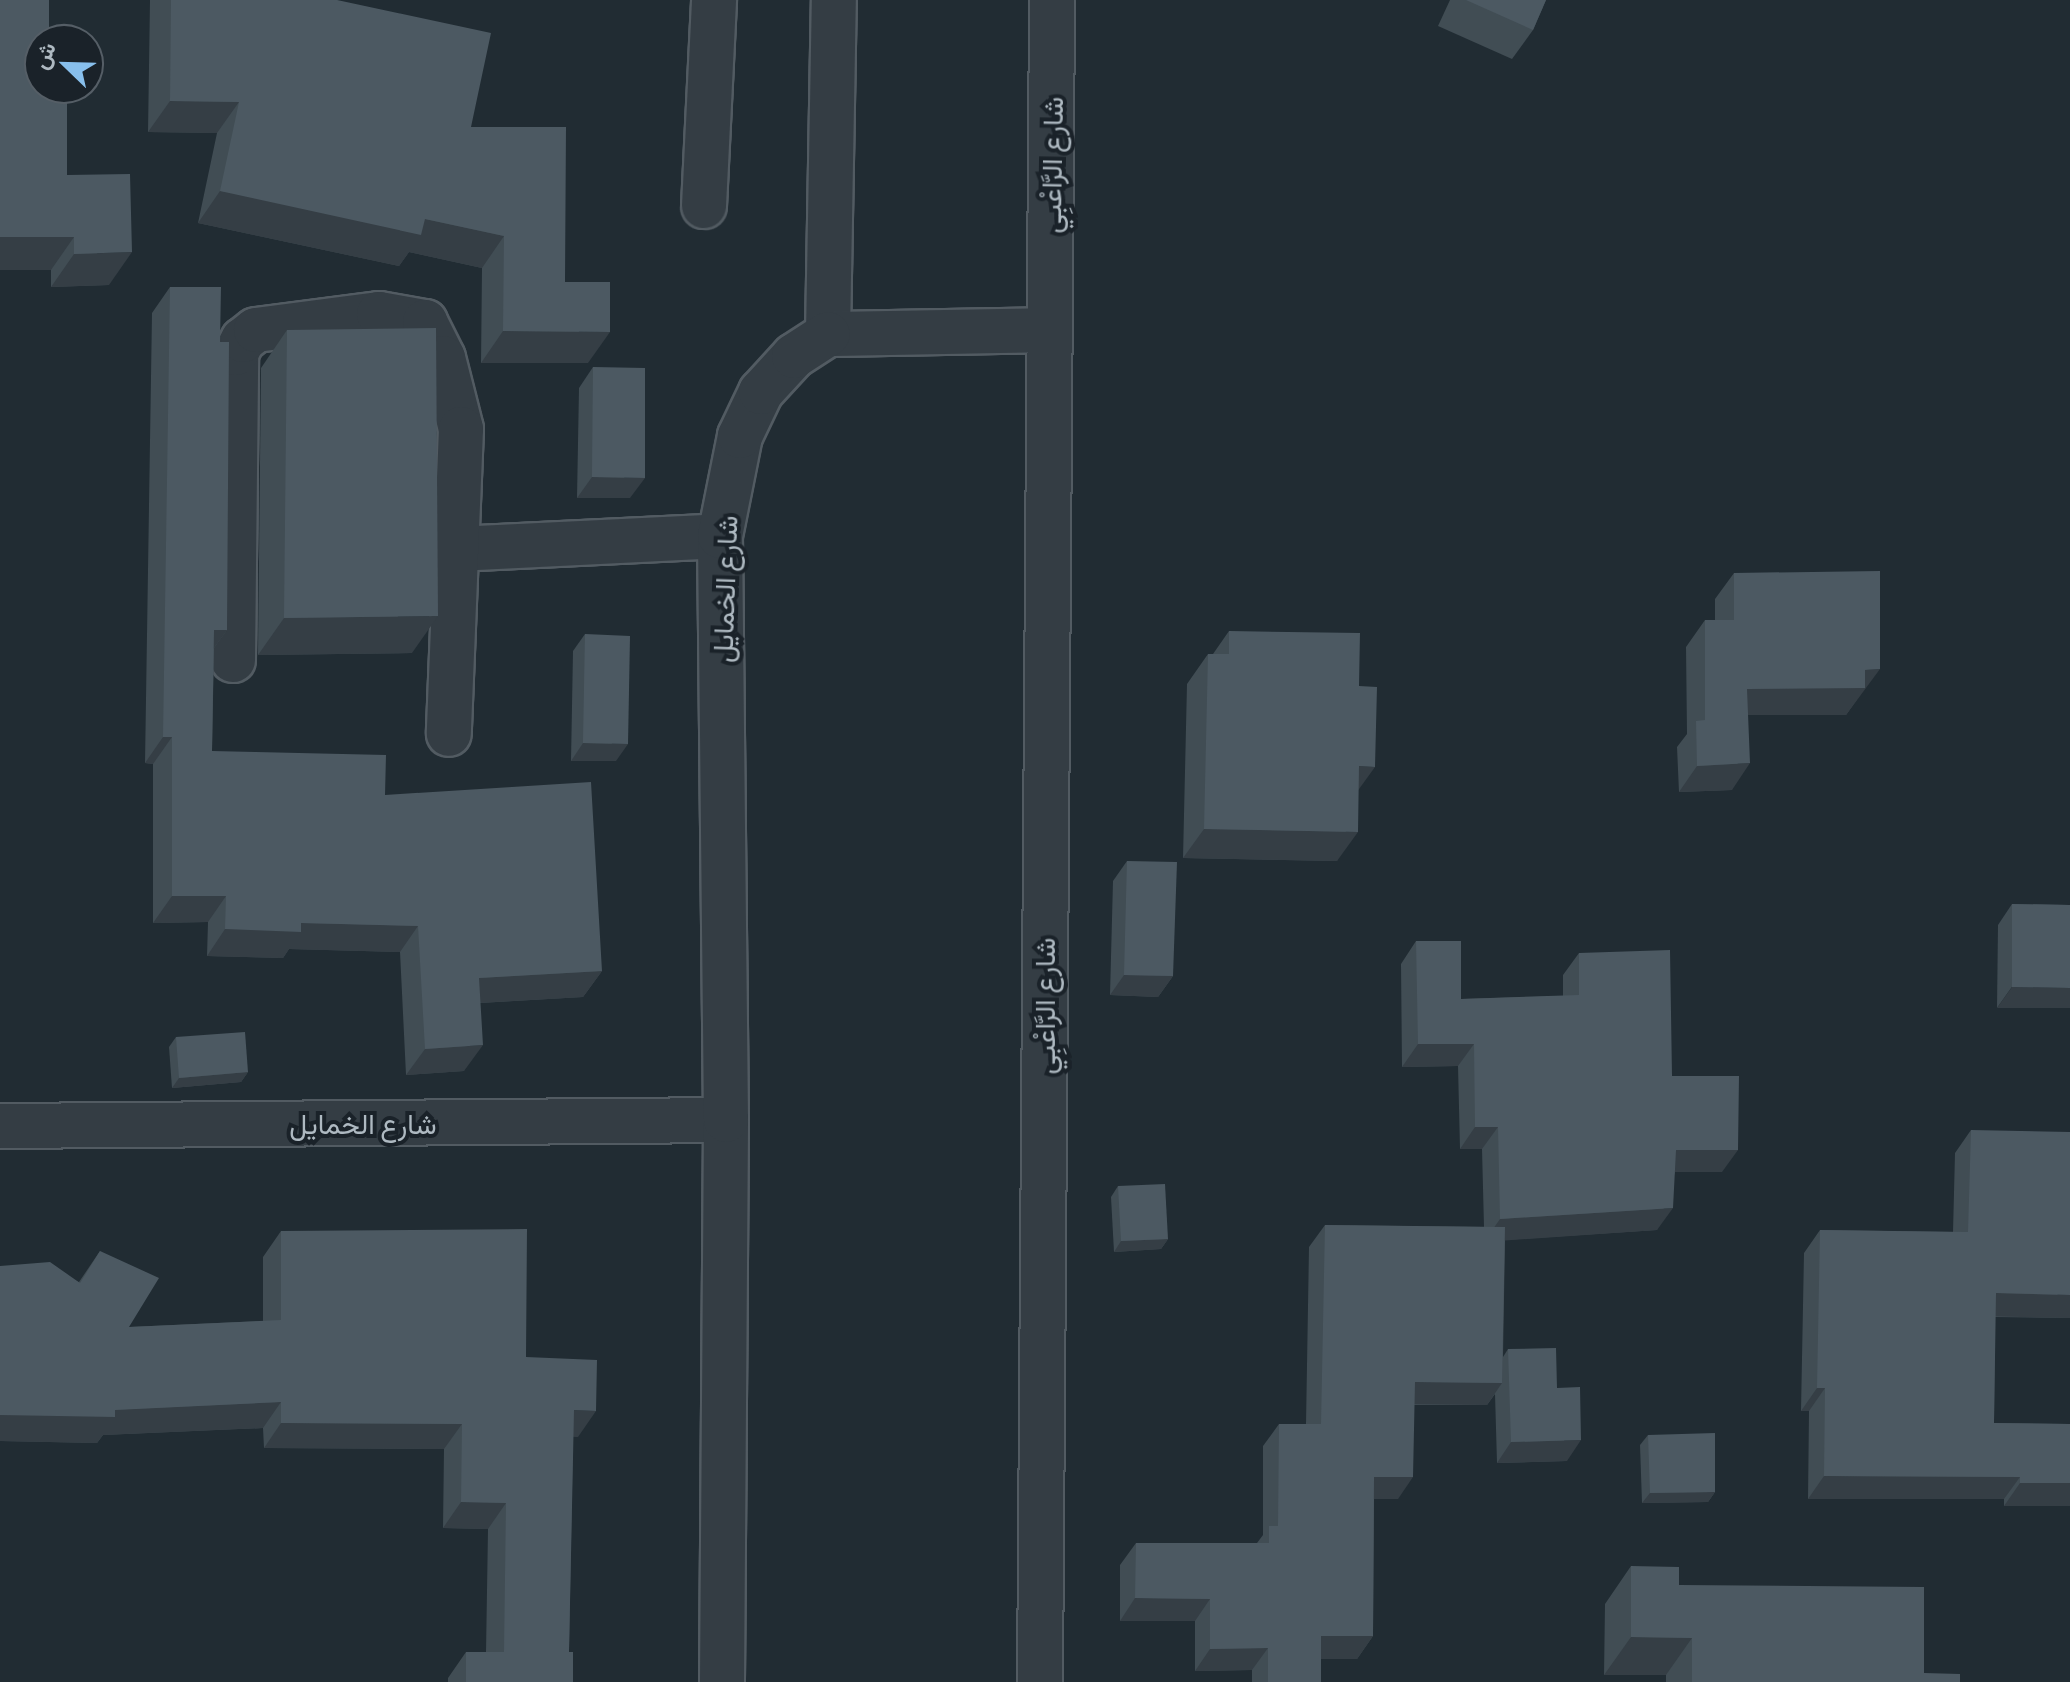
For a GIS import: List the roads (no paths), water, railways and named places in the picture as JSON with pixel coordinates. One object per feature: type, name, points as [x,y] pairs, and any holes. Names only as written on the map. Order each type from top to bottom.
[{"type":"street","points":[[704,206],[714,0]]},
{"type":"street","points":[[834,0],[828,334],[1048,330]]},
{"type":"street","name":"شارع الرَّاعْبِي","points":[[1040,1682],[1052,0]]},
{"type":"street","points":[[233,660],[236,353],[256,330],[379,314],[425,322],[443,358],[461,429],[449,734]]},
{"type":"street","name":"شارع الخمايل","points":[[722,1682],[726,1120],[720,536],[740,436],[761,392],[794,356],[828,334]]},
{"type":"street","points":[[458,549],[720,536]]},
{"type":"street","name":"شارع الخمايل","points":[[0,1126],[726,1120]]}]
